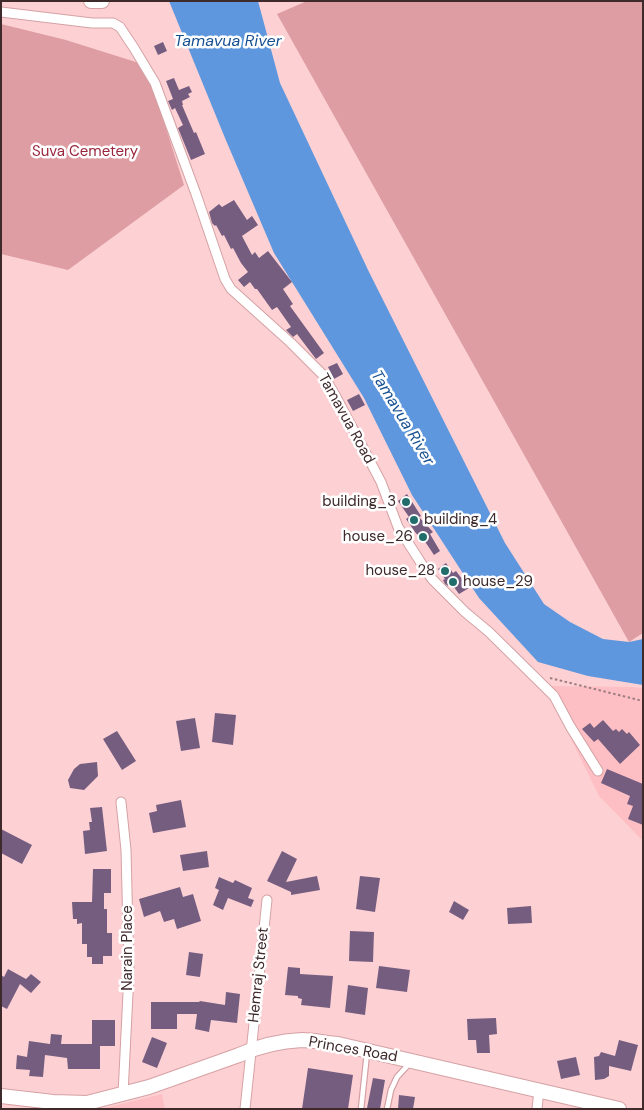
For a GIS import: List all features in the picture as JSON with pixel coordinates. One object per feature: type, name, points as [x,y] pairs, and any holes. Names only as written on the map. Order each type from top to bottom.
[{"type":"main road","points":[[91,1],[102,1]]},
{"type":"main road","name":"Princes Road","points":[[1,1096],[20,1101],[52,1105],[87,1104],[157,1084],[252,1049],[280,1042],[303,1040],[338,1044],[619,1109]]},
{"type":"street","name":"Tamavua Road","points":[[1,12],[92,23],[114,23],[120,27],[155,83],[225,279],[231,289],[323,375],[381,482],[398,527],[432,579],[554,696],[598,771]]},
{"type":"street","name":"Narain Place","points":[[121,802],[126,850],[129,973],[124,1094]]},
{"type":"street","name":"Hemraj Street","points":[[245,1109],[267,900]]},
{"type":"street","points":[[537,1109],[539,1090]]},
{"type":"lane","points":[[361,1109],[367,1051]]},
{"type":"lane","points":[[387,1109],[396,1077],[412,1061]]},
{"type":"path","points":[[548,678],[643,701]]},
{"type":"shaded area","points":[[545,686],[643,688],[643,841],[599,796]]},
{"type":"shaded area","points":[[162,1094],[165,1109],[101,1109]]},
{"type":"green space","points":[[307,1],[643,1],[643,633],[629,642],[277,14]]},
{"type":"green space","name":"Suva Cemetery","points":[[1,24],[66,40],[139,63],[152,84],[184,185],[68,270],[1,254]]},
{"type":"water","name":"Tamavua River","points":[[169,1],[258,1],[280,83],[369,272],[505,543],[544,604],[570,622],[603,639],[629,642],[643,639],[643,685],[588,676],[538,662],[479,598],[412,495],[364,398],[274,253]]},
{"type":"building","points":[[163,42],[167,51],[158,55],[154,46]]},
{"type":"building","points":[[174,78],[179,90],[189,86],[192,92],[188,94],[190,97],[182,101],[182,105],[205,154],[191,160],[178,128],[183,125],[175,108],[172,110],[168,101],[173,99],[166,81]]},
{"type":"building","points":[[234,200],[247,220],[252,216],[258,225],[242,236],[252,255],[255,252],[259,258],[268,251],[292,282],[283,289],[293,304],[290,306],[324,353],[316,359],[297,334],[293,337],[286,330],[291,327],[277,307],[272,310],[250,282],[244,287],[238,280],[248,272],[233,248],[231,249],[224,235],[222,236],[216,225],[212,223],[209,212],[219,204],[222,207]]},
{"type":"building","points":[[337,363],[343,374],[334,379],[328,367]]},
{"type":"building","points":[[359,394],[365,405],[353,411],[347,400]]},
{"type":"building","points":[[407,494],[421,516],[419,517],[433,532],[430,534],[440,551],[434,555],[406,519],[409,517],[398,501]]},
{"type":"building","points":[[446,563],[453,573],[456,571],[469,588],[459,594],[451,583],[448,586],[445,584],[443,580],[445,579],[438,569]]},
{"type":"building","points":[[215,713],[236,715],[233,745],[212,742]]},
{"type":"building","points":[[195,718],[200,748],[181,751],[176,721]]},
{"type":"building","points":[[603,720],[613,731],[616,729],[619,732],[622,729],[627,734],[629,732],[640,745],[620,764],[598,739],[594,742],[582,729],[590,723],[594,728]]},
{"type":"building","points":[[117,731],[136,761],[122,770],[103,739]]},
{"type":"building","points":[[97,762],[98,776],[84,790],[70,788],[68,780],[74,769],[80,764]]},
{"type":"building","points":[[607,769],[643,784],[643,825],[628,819],[633,806],[627,804],[630,796],[601,783]]},
{"type":"building","points":[[181,800],[186,827],[153,833],[149,813],[157,811],[156,805]]},
{"type":"building","points":[[102,807],[107,851],[85,854],[83,831],[90,830],[89,822],[92,822],[90,808]]},
{"type":"building","points":[[1,829],[32,845],[22,864],[1,853]]},
{"type":"building","points":[[207,851],[209,867],[183,871],[180,855]]},
{"type":"building","points":[[282,851],[297,859],[286,882],[317,876],[320,890],[291,895],[291,892],[267,881]]},
{"type":"building","points":[[93,869],[111,869],[111,893],[104,893],[104,909],[107,909],[107,933],[112,933],[112,956],[103,956],[103,964],[92,964],[92,957],[87,957],[87,944],[82,944],[82,923],[77,924],[77,919],[73,919],[72,902],[92,902]]},
{"type":"building","points":[[360,876],[380,878],[375,912],[356,909]]},
{"type":"building","points":[[219,877],[233,883],[235,880],[252,888],[248,898],[254,900],[251,907],[228,898],[223,910],[213,905],[219,890],[215,888]]},
{"type":"building","points":[[180,887],[183,897],[193,894],[201,921],[177,929],[174,919],[164,922],[160,911],[144,917],[139,899]]},
{"type":"building","points":[[454,901],[469,910],[463,920],[449,912]]},
{"type":"building","points":[[531,906],[532,923],[508,924],[507,908]]},
{"type":"building","points":[[350,931],[374,932],[373,962],[349,961]]},
{"type":"building","points":[[189,952],[203,954],[200,977],[186,975]]},
{"type":"building","points":[[379,966],[410,970],[407,992],[376,988]]},
{"type":"building","points":[[288,967],[300,968],[300,974],[333,976],[330,1008],[301,1005],[302,999],[298,998],[298,996],[285,995]]},
{"type":"building","points":[[8,969],[26,979],[31,974],[41,982],[31,993],[20,984],[7,1009],[1,1006],[1,975],[4,977]]},
{"type":"building","points":[[348,985],[368,988],[365,1015],[345,1012]]},
{"type":"building","points":[[226,992],[240,994],[237,1023],[211,1020],[209,1032],[195,1029],[197,1014],[177,1014],[177,1029],[151,1029],[151,1002],[200,1001],[225,1005]]},
{"type":"building","points":[[496,1018],[497,1034],[489,1035],[490,1053],[477,1053],[476,1040],[468,1040],[467,1019]]},
{"type":"building","points":[[92,1020],[115,1020],[115,1046],[100,1046],[100,1069],[68,1069],[67,1058],[45,1055],[43,1077],[29,1076],[30,1070],[16,1069],[17,1055],[27,1057],[29,1041],[50,1044],[51,1034],[62,1035],[61,1044],[92,1044]]},
{"type":"building","points":[[152,1037],[167,1043],[157,1068],[142,1062]]},
{"type":"building","points":[[619,1040],[638,1045],[631,1071],[609,1066],[609,1076],[604,1079],[595,1080],[594,1057],[599,1056],[601,1052],[615,1056]]},
{"type":"building","points":[[576,1057],[580,1075],[561,1079],[557,1061]]},
{"type":"building","points":[[308,1068],[353,1075],[348,1109],[302,1109]]},
{"type":"building","points":[[373,1078],[385,1080],[380,1109],[367,1108]]},
{"type":"building","points":[[399,1095],[415,1097],[413,1109],[398,1109]]},
{"type":"place","name":"building_3","points":[[406,502]]},
{"type":"place","name":"building_4","points":[[414,520]]},
{"type":"place","name":"house_26","points":[[423,537]]},
{"type":"place","name":"house_28","points":[[445,571]]},
{"type":"place","name":"house_29","points":[[453,582]]}]
